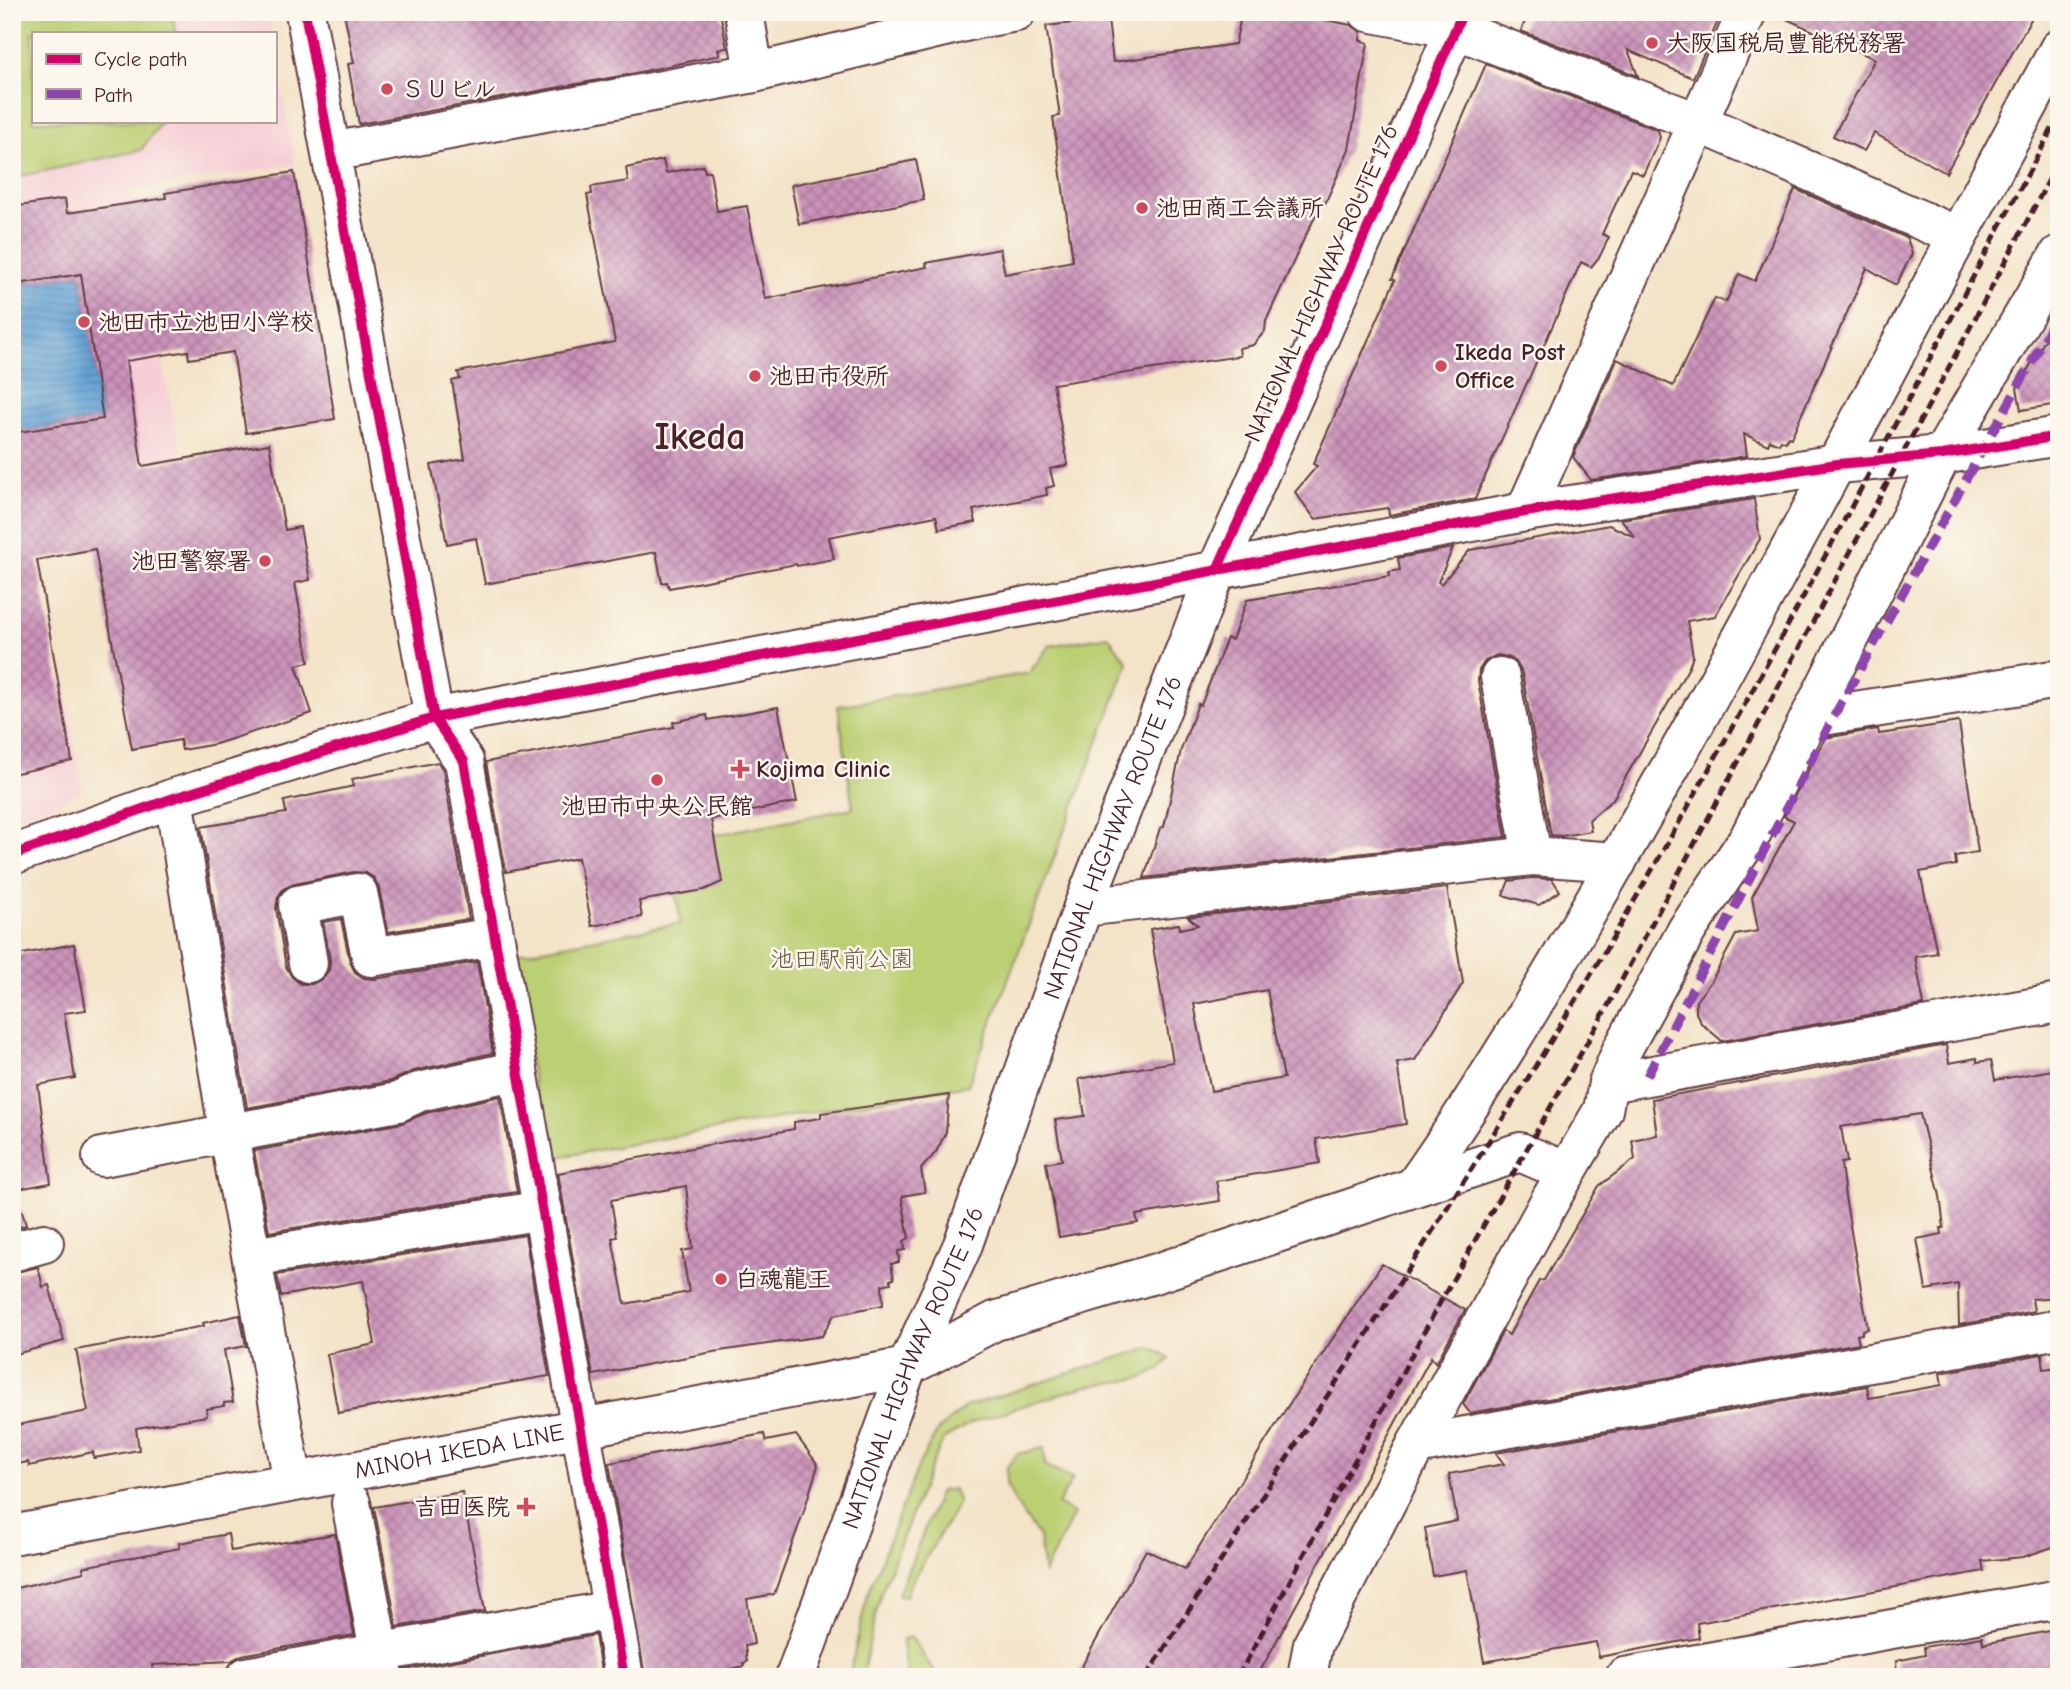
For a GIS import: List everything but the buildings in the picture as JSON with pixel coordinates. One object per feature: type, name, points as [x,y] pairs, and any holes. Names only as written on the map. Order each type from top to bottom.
[{"type":"main road","points":[[305,12],[434,718],[464,761],[624,1677]]},
{"type":"main road","points":[[744,12],[754,73]]},
{"type":"main road","points":[[331,152],[754,73],[976,16],[1016,12]]},
{"type":"main road","points":[[1368,12],[1459,20],[1698,121],[1957,236]]},
{"type":"main road","points":[[1525,512],[1747,12]]},
{"type":"main road","name":"NATIONAL HIGHWAY ROUTE 176","points":[[795,1677],[907,1367],[962,1247],[1083,907],[1217,570],[1459,20]]},
{"type":"main road","points":[[1414,1187],[1464,1116],[1617,862],[1837,464],[2059,49]]},
{"type":"main road","points":[[1307,1677],[1313,1644],[1416,1445],[1603,1110],[1608,1083],[1621,1052],[1687,930],[1749,838],[1942,455],[2059,255]]},
{"type":"main road","points":[[12,855],[174,798],[434,718],[1525,512],[1837,464],[1942,455],[2059,436]]},
{"type":"main road","points":[[1500,677],[1532,856]]},
{"type":"main road","points":[[1811,718],[2059,679]]},
{"type":"main road","points":[[174,798],[229,1135],[293,1482]]},
{"type":"main road","points":[[1083,907],[1532,856],[1617,862]]},
{"type":"main road","points":[[308,963],[298,905],[358,893],[371,957],[494,937]]},
{"type":"main road","points":[[1608,1083],[2059,1003]]},
{"type":"main road","points":[[102,1157],[398,1102],[419,1092],[518,1070]]},
{"type":"main road","name":"MINOH IKEDA LINE","points":[[12,1535],[907,1367],[995,1321],[1157,1273],[1520,1152],[1567,1172]]},
{"type":"main road","points":[[252,1257],[543,1210]]},
{"type":"main road","points":[[1416,1445],[2059,1329]]},
{"type":"main road","points":[[352,1503],[382,1665]]},
{"type":"main road","points":[[1625,1677],[2059,1599]]},
{"type":"main road","points":[[246,1677],[382,1665],[612,1610]]},
{"type":"shaded area","name":"池田市立池田小学校","points":[[12,12],[268,12],[272,32],[32,32],[32,122],[276,122],[276,55],[295,164],[129,191],[181,454],[12,483]]},
{"type":"shaded area","points":[[12,577],[42,681],[63,678],[83,791],[30,813],[12,817]]},
{"type":"green space","points":[[12,12],[172,12],[176,32],[32,32],[32,122],[161,122],[141,150],[12,178]]},
{"type":"green space","name":"池田駅前公園","points":[[1108,636],[1128,663],[968,1085],[547,1159],[511,955],[681,923],[667,844],[853,808],[838,706],[1029,673],[1049,646]]},
{"type":"green space","points":[[1150,1347],[1170,1358],[1161,1369],[1143,1378],[1083,1387],[969,1424],[944,1439],[880,1595],[862,1677],[849,1677],[867,1596],[920,1462],[938,1430],[965,1407]]},
{"type":"green space","points":[[1044,1448],[1045,1465],[1073,1479],[1058,1504],[1074,1514],[1044,1573],[1039,1537],[1006,1484],[1007,1467],[1017,1454]]},
{"type":"green space","points":[[953,1489],[959,1502],[906,1596],[898,1595],[940,1491]]},
{"type":"green space","points":[[911,1637],[935,1677],[908,1677],[902,1644],[903,1639]]},
{"type":"water","points":[[81,274],[103,419],[12,433],[12,285]]},
{"type":"railway","points":[[1146,1677],[1426,1242],[1589,978],[1651,872],[1770,658],[2059,116]]},
{"type":"railway","points":[[1238,1677],[1443,1297],[1610,1002],[2059,161]]},
{"type":"marked path","points":[[1647,1076],[1835,714],[2059,313]]},
{"type":"cycle path","points":[[305,12],[434,718],[464,761],[624,1677]]},
{"type":"cycle path","points":[[1217,570],[1463,12]]},
{"type":"cycle path","points":[[12,855],[174,798],[434,718],[1525,512],[1837,464],[1942,455],[2059,436]]},
{"type":"place","name":"大阪国税局豊能税務署","points":[[1652,43]]},
{"type":"place","name":"ＳＵビル","points":[[387,89]]},
{"type":"place","name":"池田商工会議所","points":[[1142,208]]},
{"type":"place","name":"池田市立池田小学校","points":[[84,322]]},
{"type":"place","name":"Ikeda Post Office","points":[[1441,366]]},
{"type":"place","name":"池田市役所","points":[[755,376]]},
{"type":"place","name":"池田警察署","points":[[265,561]]},
{"type":"place","name":"Kojima Clinic","points":[[740,769]]},
{"type":"place","name":"池田市中央公民館","points":[[657,780]]},
{"type":"place","name":"白魂龍王","points":[[721,1279]]},
{"type":"place","name":"吉田医院","points":[[526,1507]]},
{"type":"district","name":"Ikeda","points":[[700,437]]}]
